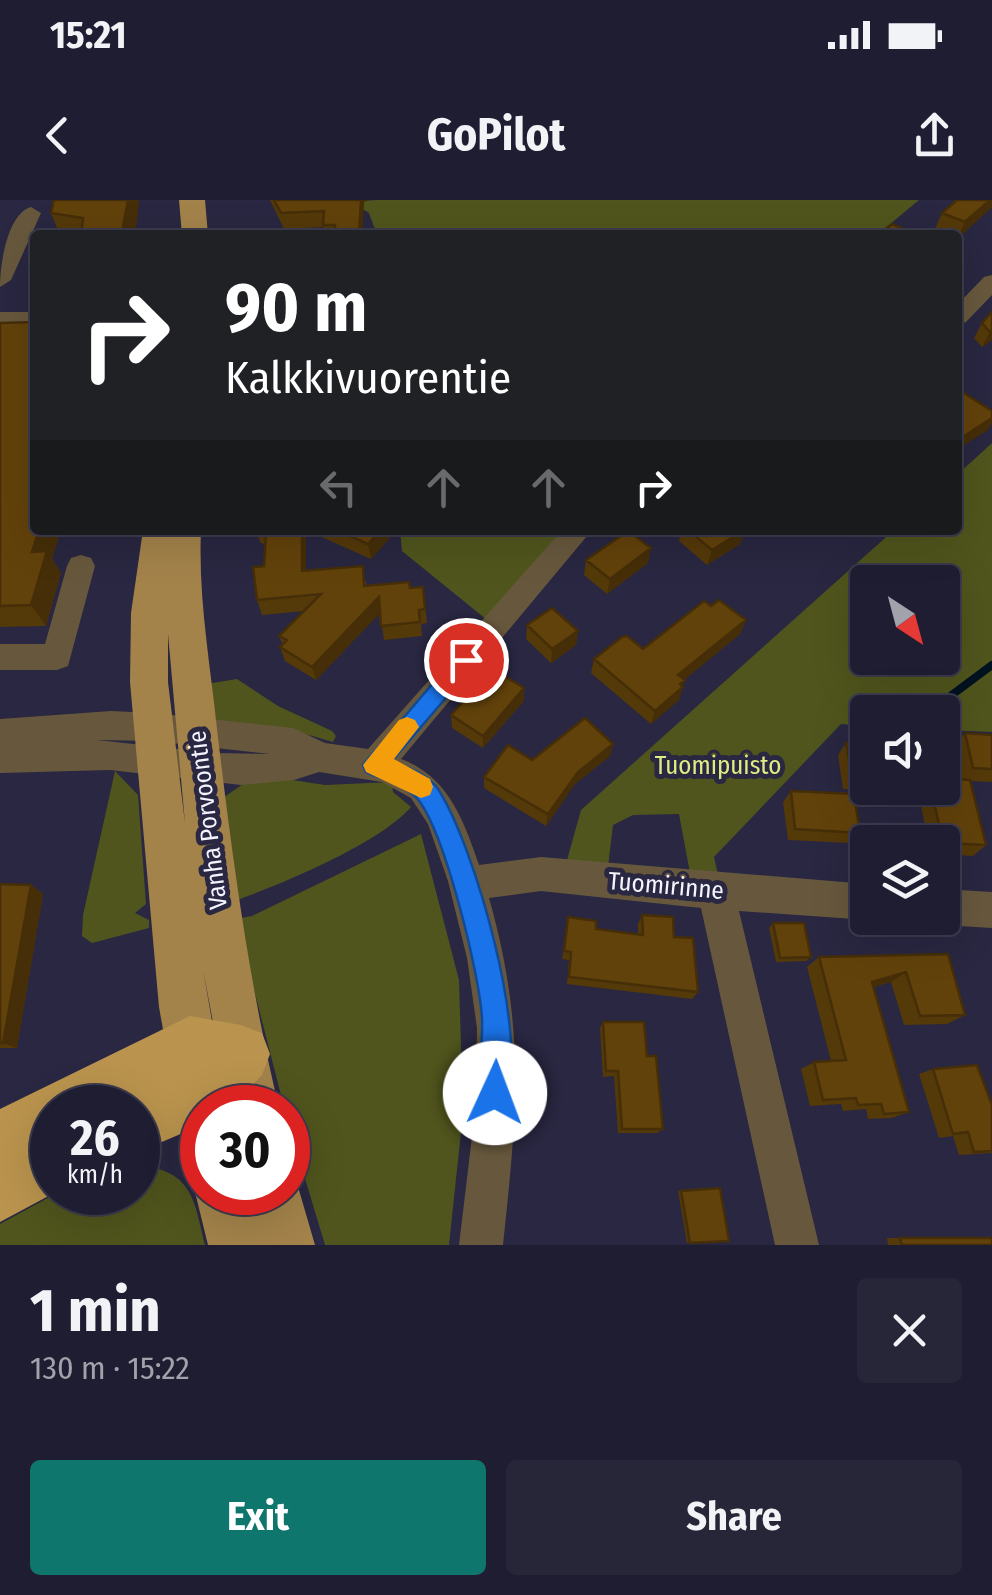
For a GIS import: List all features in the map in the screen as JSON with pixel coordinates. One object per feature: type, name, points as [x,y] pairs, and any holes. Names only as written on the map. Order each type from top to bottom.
[{"type":"highway","points":[[160,1092],[218,1082]]},
{"type":"highway","points":[[160,1111],[218,1082]]},
{"type":"highway","points":[[0,1142],[30,1126]]},
{"type":"highway","points":[[0,1190],[30,1173]]},
{"type":"main road","points":[[192,200],[194,230]]},
{"type":"main road","name":"Vanha Porvoontie","points":[[159,535],[149,612],[149,682],[177,748]]},
{"type":"main road","name":"Vanha Porvoontie","points":[[184,535],[177,748],[218,1082]]},
{"type":"main road","points":[[228,1215],[235,1245]]},
{"type":"main road","points":[[281,1215],[288,1245]]},
{"type":"street","points":[[0,280],[31,213]]},
{"type":"street","points":[[962,312],[992,282]]},
{"type":"street","points":[[0,319],[30,319]]},
{"type":"street","points":[[375,765],[574,535]]},
{"type":"street","points":[[0,657],[58,657],[81,566]]},
{"type":"street","points":[[0,733],[177,748],[291,768],[319,758],[375,765],[409,778],[428,794],[447,830],[492,980],[498,1056],[481,1245]]},
{"type":"street","points":[[0,758],[177,748]]},
{"type":"street","name":"Tuomirinne","points":[[464,884],[541,874],[850,901]]},
{"type":"street","points":[[716,892],[797,1245]]},
{"type":"street","points":[[960,908],[992,910]]},
{"type":"green space","points":[[919,200],[883,230],[375,230],[369,213],[352,202]]},
{"type":"green space","name":"Tuomipuisto","points":[[992,443],[992,732],[960,731],[960,695],[850,695],[850,725],[841,724],[714,857],[722,892],[693,889],[679,814],[633,815],[613,825],[608,867],[567,860],[581,810],[850,569],[850,675],[960,675],[960,565],[855,565],[888,535],[962,535],[962,470]]},
{"type":"green space","points":[[400,535],[561,535],[487,620],[402,551]]},
{"type":"green space","points":[[237,679],[278,706],[332,731],[336,736],[333,742],[309,735],[217,723],[206,684]]},
{"type":"green space","points":[[115,771],[138,795],[146,904],[135,913],[149,920],[149,928],[92,943],[82,936],[83,915]]},
{"type":"green space","points":[[279,778],[325,785],[392,782],[393,792],[411,807],[352,849],[231,902],[220,800],[243,784]]},
{"type":"green space","points":[[421,834],[459,980],[463,1113],[449,1245],[325,1245],[310,1195],[310,1085],[278,1085],[236,919],[252,916]]},
{"type":"green space","points":[[160,1169],[180,1181],[180,1215],[197,1215],[205,1245],[0,1245],[0,1224],[30,1208],[30,1215],[160,1215]]},
{"type":"building","points":[[54,200],[128,200],[122,230],[82,230],[83,218],[51,213]]},
{"type":"building","points":[[274,200],[361,200],[359,230],[335,230],[335,225],[323,225],[324,211],[281,213]]},
{"type":"building","points":[[957,200],[990,200],[965,222],[942,213]]},
{"type":"building","points":[[892,224],[906,230],[884,230]]},
{"type":"building","points":[[992,312],[992,330],[990,332],[982,323]]},
{"type":"building","points":[[30,322],[30,535],[37,535],[32,552],[47,551],[31,605],[0,606],[0,323]]},
{"type":"building","points":[[962,394],[992,411],[992,418],[962,437]]},
{"type":"building","points":[[266,535],[302,535],[302,571],[363,566],[364,586],[409,582],[410,588],[423,587],[425,609],[419,610],[420,622],[381,626],[379,597],[312,667],[280,647],[287,640],[279,636],[321,594],[257,600],[253,567],[264,566]]},
{"type":"building","points":[[347,535],[376,535],[368,544]]},
{"type":"building","points":[[622,535],[633,535],[651,548],[610,579],[586,560]]},
{"type":"building","points":[[694,535],[736,535],[712,550]]},
{"type":"building","points":[[719,600],[746,620],[678,675],[685,680],[680,684],[683,687],[655,711],[594,659],[622,637],[627,636],[643,649],[704,601],[711,606]]},
{"type":"building","points":[[552,608],[578,631],[552,649],[527,625]]},
{"type":"building","points":[[493,669],[524,688],[483,736],[451,715]]},
{"type":"building","points":[[585,718],[613,744],[578,772],[548,814],[484,777],[508,745],[532,760]]},
{"type":"building","points":[[965,733],[992,735],[992,769],[973,768]]},
{"type":"building","points":[[960,779],[970,780],[986,845],[960,844],[960,825],[939,825],[935,805],[960,805]]},
{"type":"building","points":[[791,791],[850,794],[850,805],[856,805],[859,825],[850,825],[850,832],[795,829]]},
{"type":"building","points":[[0,884],[31,885],[3,1043],[0,1043]]},
{"type":"building","points":[[642,915],[673,917],[674,937],[693,938],[698,992],[569,977],[571,952],[564,951],[568,917],[596,921],[596,929],[643,935]]},
{"type":"building","points":[[773,923],[804,923],[811,957],[780,958]]},
{"type":"building","points":[[948,954],[965,1015],[920,1016],[906,972],[872,982],[909,1112],[884,1114],[881,1104],[858,1105],[856,1098],[823,1100],[814,1062],[846,1060],[819,957]]},
{"type":"building","points":[[603,1022],[644,1022],[647,1056],[656,1056],[663,1129],[622,1129],[618,1071],[606,1071]]},
{"type":"building","points":[[977,1065],[992,1105],[992,1151],[974,1152],[968,1132],[953,1134],[933,1069]]},
{"type":"building","points":[[720,1188],[729,1241],[690,1243],[681,1191]]},
{"type":"building","points":[[900,1238],[992,1238],[992,1245],[902,1245]]},
{"type":"waterway","points":[[952,695],[992,665]]},
{"type":"slow traffic","points":[[407,727],[375,765],[421,787]]},
{"type":"route","points":[[466,660],[375,765],[418,784],[428,794],[447,830],[492,980],[498,1056],[495,1093]]}]
